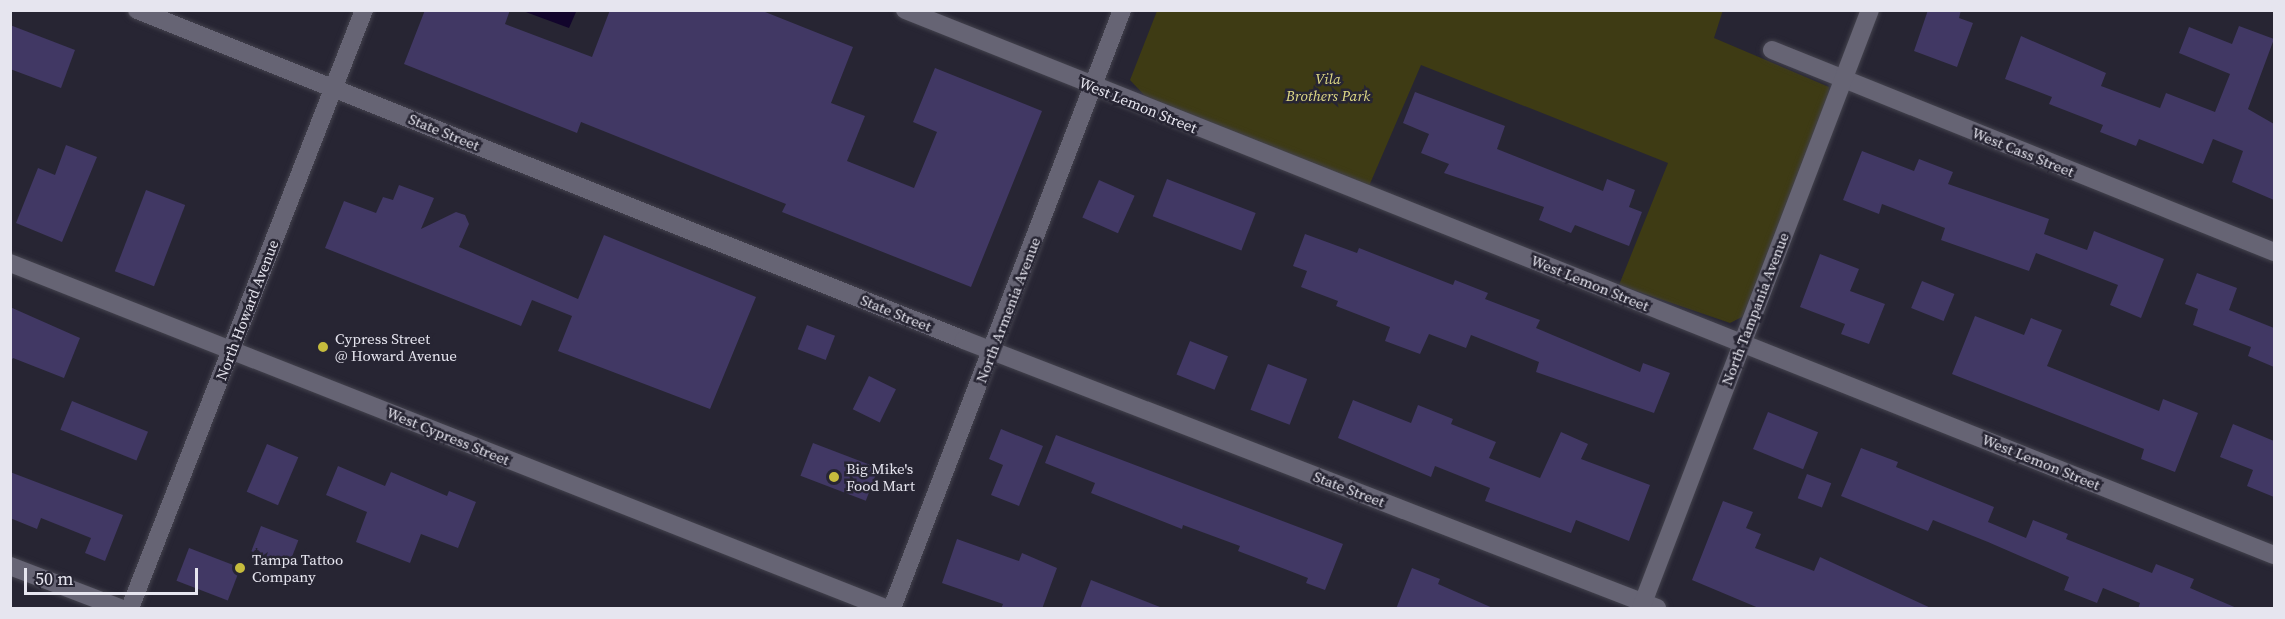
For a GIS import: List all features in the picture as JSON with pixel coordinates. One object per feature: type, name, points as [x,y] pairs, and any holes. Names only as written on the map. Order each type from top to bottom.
[{"type":"street","name":"State Street","points":[[137,10],[992,351],[1647,607]]},
{"type":"street","name":"North Howard Avenue","points":[[130,609],[364,10]]},
{"type":"street","name":"West Lemon Street","points":[[905,10],[1092,87],[2274,555]]},
{"type":"street","name":"North Armenia Avenue","points":[[892,609],[1122,10]]},
{"type":"street","name":"North Tampania Avenue","points":[[1647,607],[1742,344],[1870,10]]},
{"type":"street","name":"West Cass Street","points":[[1772,50],[2274,252]]},
{"type":"street","name":"West Cypress Street","points":[[10,263],[885,609]]},
{"type":"street","points":[[10,566],[120,609]]},
{"type":"green space","name":"Vila Brothers Park","points":[[1723,10],[1714,38],[1829,87],[1828,100],[1744,316],[1730,323],[1619,285],[1668,163],[1421,65],[1369,186],[1145,96],[1130,80],[1157,11]]},
{"type":"shaded area","points":[[572,10],[576,12],[569,28],[523,11]]},
{"type":"building","points":[[425,10],[510,10],[505,24],[592,57],[610,10],[760,10],[853,47],[831,103],[865,116],[847,161],[914,188],[937,132],[913,122],[935,68],[1042,111],[971,287],[782,212],[786,204],[581,122],[577,133],[404,64]]},
{"type":"building","points":[[1928,10],[1961,10],[1959,18],[1973,23],[1957,67],[1914,51]]},
{"type":"building","points":[[10,25],[75,50],[61,88],[10,69]]},
{"type":"building","points":[[2239,26],[2274,39],[2248,109],[2274,124],[2274,200],[2232,182],[2243,151],[2213,139],[2203,164],[2139,139],[2136,146],[2100,132],[2103,125],[2049,104],[2052,97],[2005,79],[2021,36],[2106,73],[2101,86],[2160,108],[2166,93],[2215,112],[2230,74],[2179,53],[2189,27],[2232,44]]},
{"type":"building","points":[[1415,92],[1505,126],[1497,149],[1603,191],[1607,179],[1635,190],[1629,207],[1642,212],[1629,246],[1575,225],[1571,233],[1539,220],[1544,207],[1444,173],[1449,164],[1421,153],[1429,134],[1403,123]]},
{"type":"building","points":[[66,145],[97,157],[62,242],[16,223],[38,168],[55,175]]},
{"type":"building","points":[[1862,151],[1914,171],[1919,159],[1953,172],[1948,184],[2049,219],[2044,234],[2087,250],[2094,231],[2164,259],[2141,318],[2110,305],[2118,285],[2036,253],[2029,271],[1941,240],[1945,228],[1882,204],[1879,214],[1843,200]]},
{"type":"building","points":[[1167,179],[1256,213],[1241,250],[1153,216]]},
{"type":"building","points":[[1099,180],[1135,196],[1118,233],[1082,217]]},
{"type":"building","points":[[399,185],[434,198],[421,229],[456,212],[465,215],[469,224],[459,247],[578,299],[604,235],[756,297],[710,409],[558,351],[572,316],[532,300],[521,326],[325,248],[344,201],[376,213],[383,197],[393,200]]},
{"type":"building","points":[[146,190],[185,205],[154,286],[115,271]]},
{"type":"building","points":[[1305,234],[1357,253],[1359,248],[1453,285],[1455,280],[1488,293],[1485,299],[1540,320],[1536,328],[1640,372],[1643,363],[1670,373],[1654,413],[1536,372],[1539,362],[1471,335],[1466,348],[1429,334],[1420,354],[1385,341],[1390,327],[1336,306],[1338,301],[1301,287],[1307,271],[1293,266]]},
{"type":"building","points":[[1820,254],[1859,269],[1850,291],[1885,304],[1869,344],[1841,334],[1845,324],[1800,307]]},
{"type":"building","points":[[2197,273],[2237,288],[2229,310],[2274,328],[2274,367],[2248,356],[2251,347],[2193,325],[2198,309],[2185,304]]},
{"type":"building","points":[[1922,281],[1954,294],[1944,321],[1911,308]]},
{"type":"building","points":[[10,307],[80,338],[64,378],[13,358],[10,362]]},
{"type":"building","points":[[1975,316],[2024,335],[2031,318],[2062,330],[2047,366],[2159,411],[2163,399],[2198,413],[2175,472],[2141,459],[2144,449],[1952,374]]},
{"type":"building","points":[[807,325],[835,336],[826,360],[798,349]]},
{"type":"building","points":[[1190,341],[1228,356],[1215,390],[1177,374]]},
{"type":"building","points":[[1268,364],[1307,379],[1290,425],[1250,410]]},
{"type":"building","points":[[869,376],[896,389],[880,422],[853,409]]},
{"type":"building","points":[[1353,400],[1411,423],[1418,405],[1453,419],[1451,424],[1496,442],[1489,458],[1540,478],[1561,432],[1588,444],[1581,459],[1650,485],[1629,541],[1576,520],[1571,533],[1485,501],[1490,488],[1435,466],[1431,477],[1338,438]]},
{"type":"building","points":[[72,401],[148,432],[136,460],[60,430]]},
{"type":"building","points":[[1768,412],[1818,432],[1803,469],[1753,449]]},
{"type":"building","points":[[2233,424],[2274,441],[2274,497],[2247,486],[2253,470],[2220,457]]},
{"type":"building","points":[[1001,429],[1043,446],[1019,506],[991,495],[1003,465],[989,459]]},
{"type":"building","points":[[1056,435],[1343,544],[1325,590],[1306,583],[1308,578],[1238,551],[1240,546],[1183,525],[1182,529],[1091,493],[1095,483],[1045,463]]},
{"type":"building","points":[[813,443],[878,468],[866,501],[800,476]]},
{"type":"building","points":[[267,444],[298,457],[278,505],[247,492]]},
{"type":"building","points":[[1861,448],[1898,462],[1896,467],[1994,507],[1988,522],[2026,538],[2033,520],[2068,534],[2066,539],[2152,573],[2156,564],[2194,579],[2190,588],[2239,609],[2138,609],[2140,603],[2103,588],[2097,603],[2064,590],[2069,577],[1988,542],[1933,520],[1928,531],[1841,496]]},
{"type":"building","points":[[338,466],[385,486],[391,472],[447,496],[449,491],[476,502],[458,548],[421,534],[410,563],[356,542],[367,512],[326,495]]},
{"type":"building","points":[[10,472],[123,515],[105,561],[85,553],[91,538],[41,518],[37,529],[10,518]]},
{"type":"building","points":[[1807,474],[1831,483],[1822,508],[1798,498]]},
{"type":"building","points":[[1723,501],[1753,512],[1746,528],[1761,534],[1755,548],[1814,571],[1820,557],[1933,609],[1761,609],[1692,580]]},
{"type":"building","points":[[261,526],[298,540],[289,566],[251,551]]},
{"type":"building","points":[[957,539],[1019,561],[1022,553],[1057,568],[1042,609],[1001,609],[1003,604],[942,583]]},
{"type":"building","points":[[189,548],[240,568],[228,600],[176,581]]},
{"type":"building","points":[[1412,568],[1440,579],[1438,584],[1495,609],[1396,609]]},
{"type":"building","points":[[1091,580],[1160,607],[1160,609],[1080,609]]},
{"type":"place","name":"Cypress Street @ Howard Avenue","points":[[323,347]]},
{"type":"place","name":"Big Mike's Food Mart","points":[[834,477]]},
{"type":"place","name":"Tampa Tattoo Company","points":[[240,568]]}]
